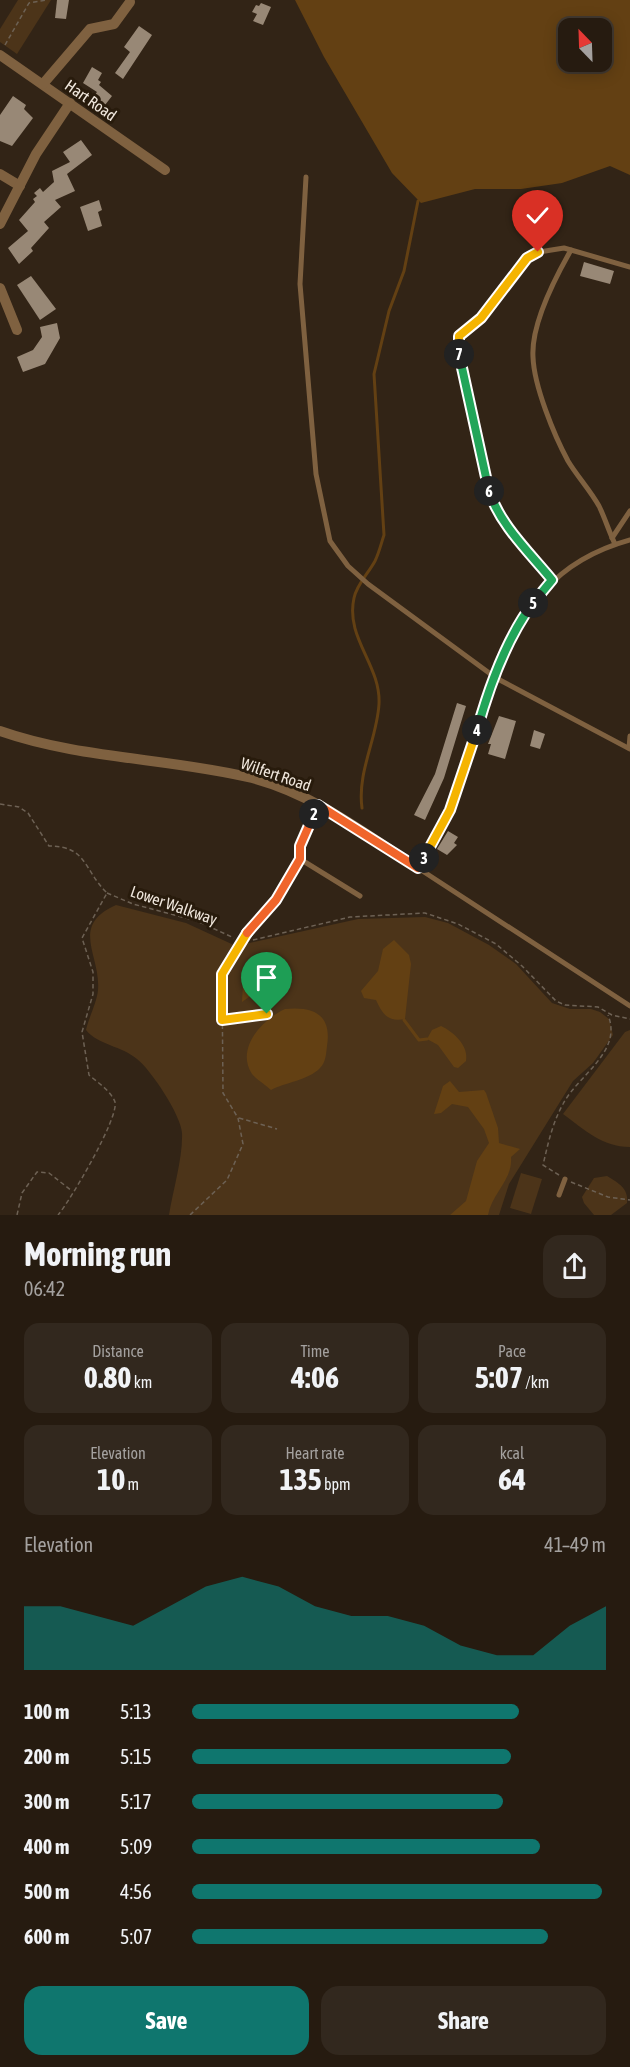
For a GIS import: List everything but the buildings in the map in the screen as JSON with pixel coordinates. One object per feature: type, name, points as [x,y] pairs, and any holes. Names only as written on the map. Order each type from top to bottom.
[{"type":"street","points":[[43,84],[90,29],[114,24],[130,2]]},
{"type":"street","name":"Hart Road","points":[[0,55],[165,170]]},
{"type":"street","points":[[0,224],[36,154],[70,103]]},
{"type":"street","points":[[0,174],[20,186]]},
{"type":"street","points":[[0,288],[17,330]]},
{"type":"street","name":"Wilfert Road","points":[[0,731],[77,749],[254,779],[296,793],[398,855]]},
{"type":"lane","points":[[306,177],[300,284],[316,474],[330,541],[348,566],[368,584],[496,678],[629,748],[630,736]]},
{"type":"lane","points":[[552,580],[493,503],[485,477],[457,340],[481,318],[527,258],[538,252],[564,248],[630,267]]},
{"type":"lane","points":[[571,250],[557,275],[543,311],[532,358],[554,430],[568,461],[598,506],[615,544]]},
{"type":"lane","points":[[612,538],[630,511]]},
{"type":"lane","points":[[418,868],[450,810],[485,702],[516,629],[552,580],[574,564],[615,544],[630,540]]},
{"type":"lane","points":[[242,940],[276,900],[300,859],[300,846],[318,805]]},
{"type":"lane","name":"Wilfert Road","points":[[398,855],[630,1006]]},
{"type":"lane","points":[[300,859],[360,896]]},
{"type":"lane","points":[[560,1195],[565,1179]]},
{"type":"path","points":[[0,50],[29,3],[47,0]]},
{"type":"path","points":[[0,804],[18,807],[28,813],[49,846],[73,849],[79,853],[92,878],[107,893],[82,938],[93,972],[93,994],[82,1032],[88,1076],[110,1094],[115,1103],[115,1111],[106,1133],[58,1215]]},
{"type":"path","name":"Lower Walkway","points":[[107,893],[133,904],[197,921],[242,940]]},
{"type":"path","points":[[190,1215],[227,1180],[243,1144],[238,1118],[223,1093],[222,1020],[222,974],[242,940],[350,917],[425,913],[458,924],[496,944],[522,966],[556,1001],[565,1005],[598,1007],[608,1013],[630,1019]]},
{"type":"path","points":[[608,1013],[613,1026],[612,1040],[564,1101],[551,1130],[543,1165],[565,1179],[608,1197],[630,1200]]},
{"type":"path","points":[[222,1020],[267,1014]]},
{"type":"path","points":[[238,1118],[277,1129]]},
{"type":"path","points":[[17,1215],[22,1193],[36,1172],[49,1173],[73,1191]]},
{"type":"shaded area","points":[[18,0],[51,0],[17,54],[0,42],[0,29]]},
{"type":"shaded area","points":[[295,0],[630,0],[630,175],[610,166],[562,183],[521,189],[475,189],[421,203],[392,173],[324,57]]},
{"type":"shaded area","points":[[116,905],[186,923],[236,946],[358,919],[425,917],[448,923],[489,945],[516,964],[552,1003],[570,1009],[591,1009],[600,1012],[609,1019],[613,1035],[593,1063],[573,1081],[509,1184],[499,1215],[169,1215],[182,1142],[177,1115],[157,1083],[137,1059],[97,1039],[86,1030],[98,990],[90,932],[94,922],[102,913]]},
{"type":"shaded area","points":[[394,940],[409,955],[411,964],[405,1019],[399,1020],[387,1016],[376,1000],[364,998],[361,991],[378,971],[383,949]]},
{"type":"shaded area","points":[[254,972],[276,979],[281,987],[278,996],[253,994],[242,1002],[243,983]]},
{"type":"shaded area","points":[[285,1009],[312,1011],[324,1020],[328,1035],[325,1061],[315,1072],[271,1090],[252,1074],[247,1054],[249,1045],[260,1027]]},
{"type":"shaded area","points":[[441,1026],[451,1032],[463,1045],[466,1061],[458,1068],[454,1067],[438,1045],[427,1039],[432,1030]]},
{"type":"shaded area","points":[[630,1030],[630,1147],[602,1141],[563,1114],[625,1032]]},
{"type":"shaded area","points":[[450,1081],[459,1092],[484,1090],[498,1128],[499,1143],[520,1149],[511,1157],[509,1173],[488,1215],[450,1215],[466,1201],[477,1161],[489,1143],[484,1129],[468,1107],[452,1104],[441,1113],[434,1114],[443,1086]]},
{"type":"shaded area","points":[[521,1173],[542,1179],[531,1214],[510,1208]]},
{"type":"shaded area","points":[[607,1176],[624,1190],[627,1203],[611,1215],[594,1215],[582,1197],[594,1178]]},
{"type":"waterway","points":[[362,808],[362,781],[379,704],[375,677],[354,626],[354,598],[375,561],[384,535],[374,374],[389,311],[404,271],[418,201]]},
{"type":"waterway","points":[[404,1020],[419,1040],[427,1039]]},
{"type":"route","points":[[267,1014],[222,1020],[222,974],[242,940],[276,900],[300,859],[300,846],[318,805],[418,868],[450,810],[472,749],[485,702],[516,629],[532,604],[552,580],[493,503],[485,477],[457,340],[481,318],[527,258],[538,252]]}]
